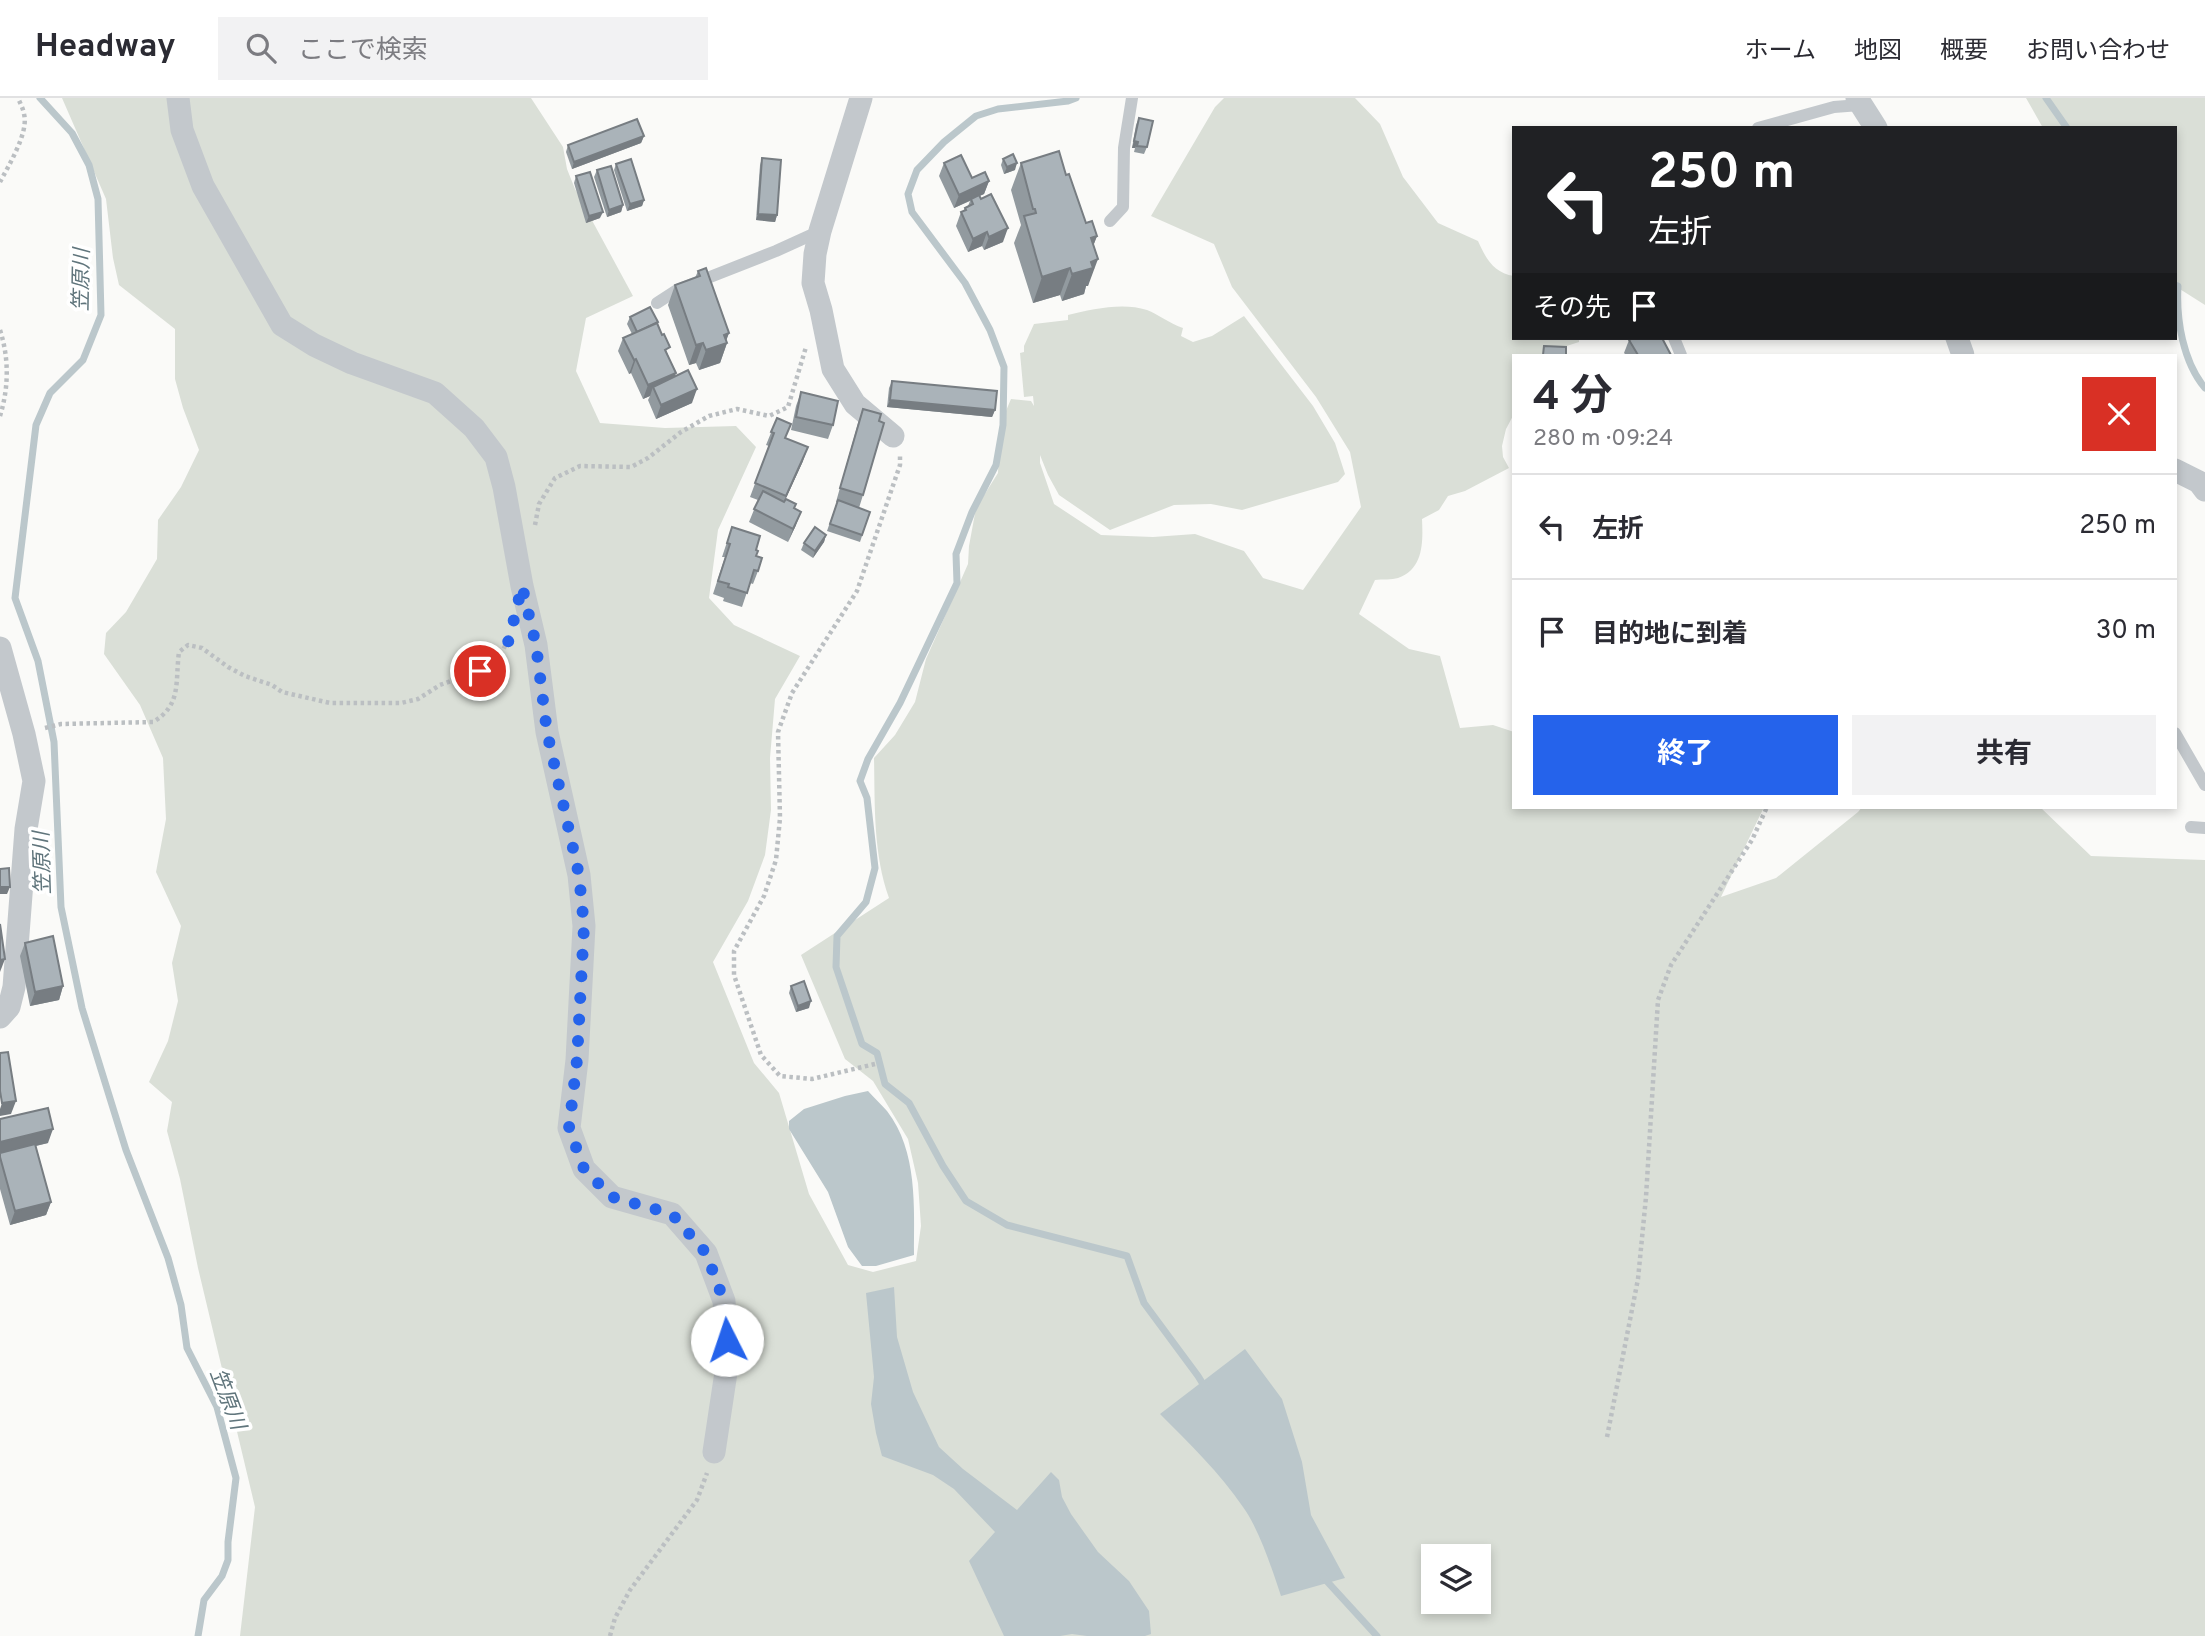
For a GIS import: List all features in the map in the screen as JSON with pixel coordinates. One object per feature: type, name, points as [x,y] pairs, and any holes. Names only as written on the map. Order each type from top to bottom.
[{"type":"street","points":[[178,98],[182,130],[203,186],[282,325],[314,345],[352,363],[435,393],[474,428],[496,457],[536,645],[547,732],[579,875],[584,926],[577,1060],[569,1128],[584,1169],[612,1197],[672,1214],[706,1253],[724,1301],[728,1359],[714,1452]]},
{"type":"street","points":[[861,98],[820,231],[813,283],[833,369],[855,404],[893,436]]},
{"type":"street","points":[[1858,101],[1875,126]]},
{"type":"street","points":[[2177,471],[2199,482],[2205,489]]},
{"type":"street","points":[[0,648],[34,781],[26,829],[14,987],[9,1007],[0,1017]]},
{"type":"lane","points":[[1110,221],[1123,207],[1124,148],[1132,98]]},
{"type":"lane","points":[[1766,126],[1858,101]]},
{"type":"lane","points":[[657,303],[677,290],[820,231]]},
{"type":"lane","points":[[2177,736],[2205,785]]},
{"type":"lane","points":[[2191,827],[2205,828]]},
{"type":"path","points":[[0,182],[14,157],[25,125],[25,115],[18,98]]},
{"type":"path","points":[[534,531],[539,504],[555,478],[580,466],[631,467],[709,416],[737,409],[769,416],[788,407],[821,310]]},
{"type":"path","points":[[0,330],[6,347],[7,378],[0,416]]},
{"type":"path","points":[[875,1064],[812,1079],[780,1076],[761,1055],[734,975],[734,951],[764,897],[776,860],[780,818],[778,732],[792,693],[857,591],[900,465],[900,450],[893,436]]},
{"type":"path","points":[[24,734],[61,724],[153,722],[166,715],[175,695],[179,652],[188,645],[202,648],[215,660],[245,676],[272,685],[282,692],[308,699],[330,703],[401,702],[418,699],[440,685],[496,664],[509,640],[512,627]]},
{"type":"path","points":[[1607,1437],[1638,1279],[1646,1197],[1658,1000],[1671,965],[1752,840],[1766,809]]},
{"type":"path","points":[[610,1636],[615,1618],[630,1590],[697,1500],[714,1452]]},
{"type":"shaded area","points":[[62,98],[531,98],[563,147],[567,169],[575,189],[633,296],[586,318],[576,371],[600,423],[665,428],[736,426],[756,447],[718,530],[709,598],[734,625],[800,656],[775,699],[770,758],[771,810],[765,855],[748,901],[713,962],[754,1063],[779,1093],[809,1194],[848,1265],[873,1272],[916,1261],[921,1226],[918,1183],[908,1139],[873,1081],[845,1059],[801,955],[889,898],[877,846],[874,758],[895,735],[915,702],[926,659],[968,564],[976,508],[998,473],[1000,425],[1011,399],[1031,401],[1034,406],[1033,396],[1024,397],[1020,353],[1024,352],[1034,324],[1068,320],[1068,315],[1097,309],[1118,306],[1147,310],[1183,328],[1181,336],[1193,342],[1212,336],[1244,316],[1313,406],[1335,443],[1345,474],[1338,482],[1242,510],[1211,504],[1174,505],[1110,530],[1059,495],[1040,455],[1040,463],[1054,504],[1101,535],[1153,537],[1195,534],[1244,551],[1263,578],[1303,590],[1361,507],[1350,452],[1316,397],[1232,287],[1214,244],[1151,216],[1215,107],[1224,98],[1355,98],[1380,124],[1403,177],[1438,223],[1478,241],[1492,264],[1501,272],[1512,275],[1512,340],[1579,340],[1542,354],[1512,354],[1512,418],[1502,446],[1503,457],[1509,468],[1465,491],[1448,496],[1439,510],[1422,519],[1422,545],[1413,568],[1398,578],[1375,580],[1359,614],[1409,649],[1440,656],[1460,728],[1493,725],[1512,731],[1512,809],[1763,809],[1721,897],[1776,878],[1860,809],[2042,809],[2091,856],[2205,860],[2205,1636],[240,1636],[255,1507],[167,1131],[172,1102],[149,1082],[168,1041],[178,1001],[172,963],[181,926],[156,872],[166,819],[163,758],[140,705],[104,654],[106,633],[126,612],[157,559],[158,520],[181,487],[199,450],[175,379],[175,329],[119,285],[106,199]]},
{"type":"shaded area","points":[[2026,98],[2205,98],[2205,305],[2177,287],[2177,126],[2042,126]]},
{"type":"shaded area","points":[[868,1091],[887,1111],[897,1127],[909,1161],[914,1199],[914,1255],[876,1266],[862,1266],[848,1247],[828,1192],[789,1129],[789,1121],[804,1109]]},
{"type":"shaded area","points":[[894,1287],[897,1337],[913,1392],[939,1447],[1017,1510],[1051,1472],[1059,1480],[1062,1497],[1071,1514],[1098,1552],[1129,1581],[1149,1611],[1151,1634],[1004,1636],[969,1561],[995,1532],[954,1489],[933,1475],[882,1456],[871,1404],[874,1377],[866,1293]]},
{"type":"shaded area","points":[[1245,1349],[1282,1399],[1302,1462],[1311,1515],[1345,1578],[1281,1596],[1249,1516],[1214,1470],[1160,1414]]},
{"type":"building","points":[[1139,118],[1153,121],[1147,147],[1137,146],[1138,142],[1134,141]]},
{"type":"building","points":[[637,119],[644,136],[574,162],[568,145]]},
{"type":"building","points":[[1059,151],[1086,223],[1092,221],[1097,236],[1091,238],[1098,259],[1091,262],[1093,268],[1072,274],[1070,268],[1042,277],[1024,216],[1036,213],[1021,163]]},
{"type":"building","points":[[1013,154],[1017,163],[1007,167],[1003,159]]},
{"type":"building","points":[[961,155],[972,178],[985,172],[989,181],[959,195],[944,163]]},
{"type":"building","points":[[762,158],[781,160],[777,215],[758,214]]},
{"type":"building","points":[[631,159],[644,200],[630,204],[616,164]]},
{"type":"building","points":[[611,166],[623,205],[609,210],[597,170]]},
{"type":"building","points":[[590,172],[603,212],[589,216],[576,176]]},
{"type":"building","points":[[991,194],[1008,228],[989,237],[987,232],[973,239],[961,212],[973,204],[971,199],[979,195],[981,199]]},
{"type":"building","points":[[706,268],[729,333],[724,335],[727,343],[706,350],[703,343],[696,345],[675,285],[700,276],[698,271]]},
{"type":"building","points":[[650,307],[658,322],[637,332],[630,317]]},
{"type":"building","points":[[657,323],[670,347],[665,350],[676,373],[648,385],[623,338]]},
{"type":"building","points":[[1629,340],[1663,340],[1670,354],[1637,354]]},
{"type":"building","points":[[1544,346],[1566,347],[1566,354],[1543,354]]},
{"type":"building","points":[[688,370],[697,389],[661,405],[653,387]]},
{"type":"building","points":[[892,381],[997,391],[995,410],[890,400]]},
{"type":"building","points":[[801,392],[838,401],[833,425],[796,417]]},
{"type":"building","points":[[863,409],[881,414],[879,421],[884,423],[863,495],[840,488]]},
{"type":"building","points":[[777,418],[791,424],[785,438],[808,447],[786,496],[755,483]]},
{"type":"building","points":[[763,491],[784,502],[786,499],[796,504],[794,508],[801,512],[793,529],[754,509]]},
{"type":"building","points":[[838,500],[870,512],[862,535],[830,524]]},
{"type":"building","points":[[732,527],[760,536],[756,556],[762,558],[758,571],[754,570],[747,593],[718,581],[730,544],[727,543]]},
{"type":"building","points":[[815,527],[826,535],[815,551],[804,543]]},
{"type":"building","points":[[9,868],[10,887],[0,887],[0,869]]},
{"type":"building","points":[[0,924],[5,959],[0,960]]},
{"type":"building","points":[[53,936],[63,986],[35,992],[25,943]]},
{"type":"building","points":[[804,981],[811,1001],[798,1006],[791,986]]},
{"type":"building","points":[[8,1052],[16,1101],[2,1103],[0,1053]]},
{"type":"building","points":[[48,1108],[53,1129],[0,1142],[0,1119]]},
{"type":"building","points":[[35,1144],[51,1202],[15,1211],[0,1153]]},
{"type":"waterway","name":"笠原川","points":[[40,98],[72,133],[89,165],[98,199],[101,315],[83,360],[50,393],[36,425],[15,598],[38,661],[54,742],[61,907],[82,1008],[126,1150],[168,1258],[181,1305],[187,1348],[217,1407],[236,1478],[228,1560],[222,1576],[204,1600],[198,1636]]},
{"type":"waterway","points":[[1076,98],[998,109],[976,116],[944,142],[917,170],[908,194],[912,212],[965,283],[990,330],[1004,367],[1003,425],[996,465],[972,512],[956,554],[957,583],[900,703],[868,759],[860,781],[867,798],[875,868],[866,902],[837,936],[836,967],[862,1044],[877,1053],[885,1084],[909,1103],[943,1166],[966,1201],[1007,1225],[1127,1256],[1144,1303],[1206,1389]]},
{"type":"waterway","points":[[2046,98],[2066,126]]},
{"type":"waterway","points":[[2177,286],[2182,340],[2191,366],[2205,388]]},
{"type":"waterway","points":[[1323,1577],[1377,1636]]},
{"type":"route","points":[[480,671],[496,664],[509,640],[522,586],[536,645],[547,732],[579,875],[584,926],[577,1060],[569,1128],[584,1169],[612,1197],[672,1214],[706,1253],[724,1301],[727,1340]]}]
